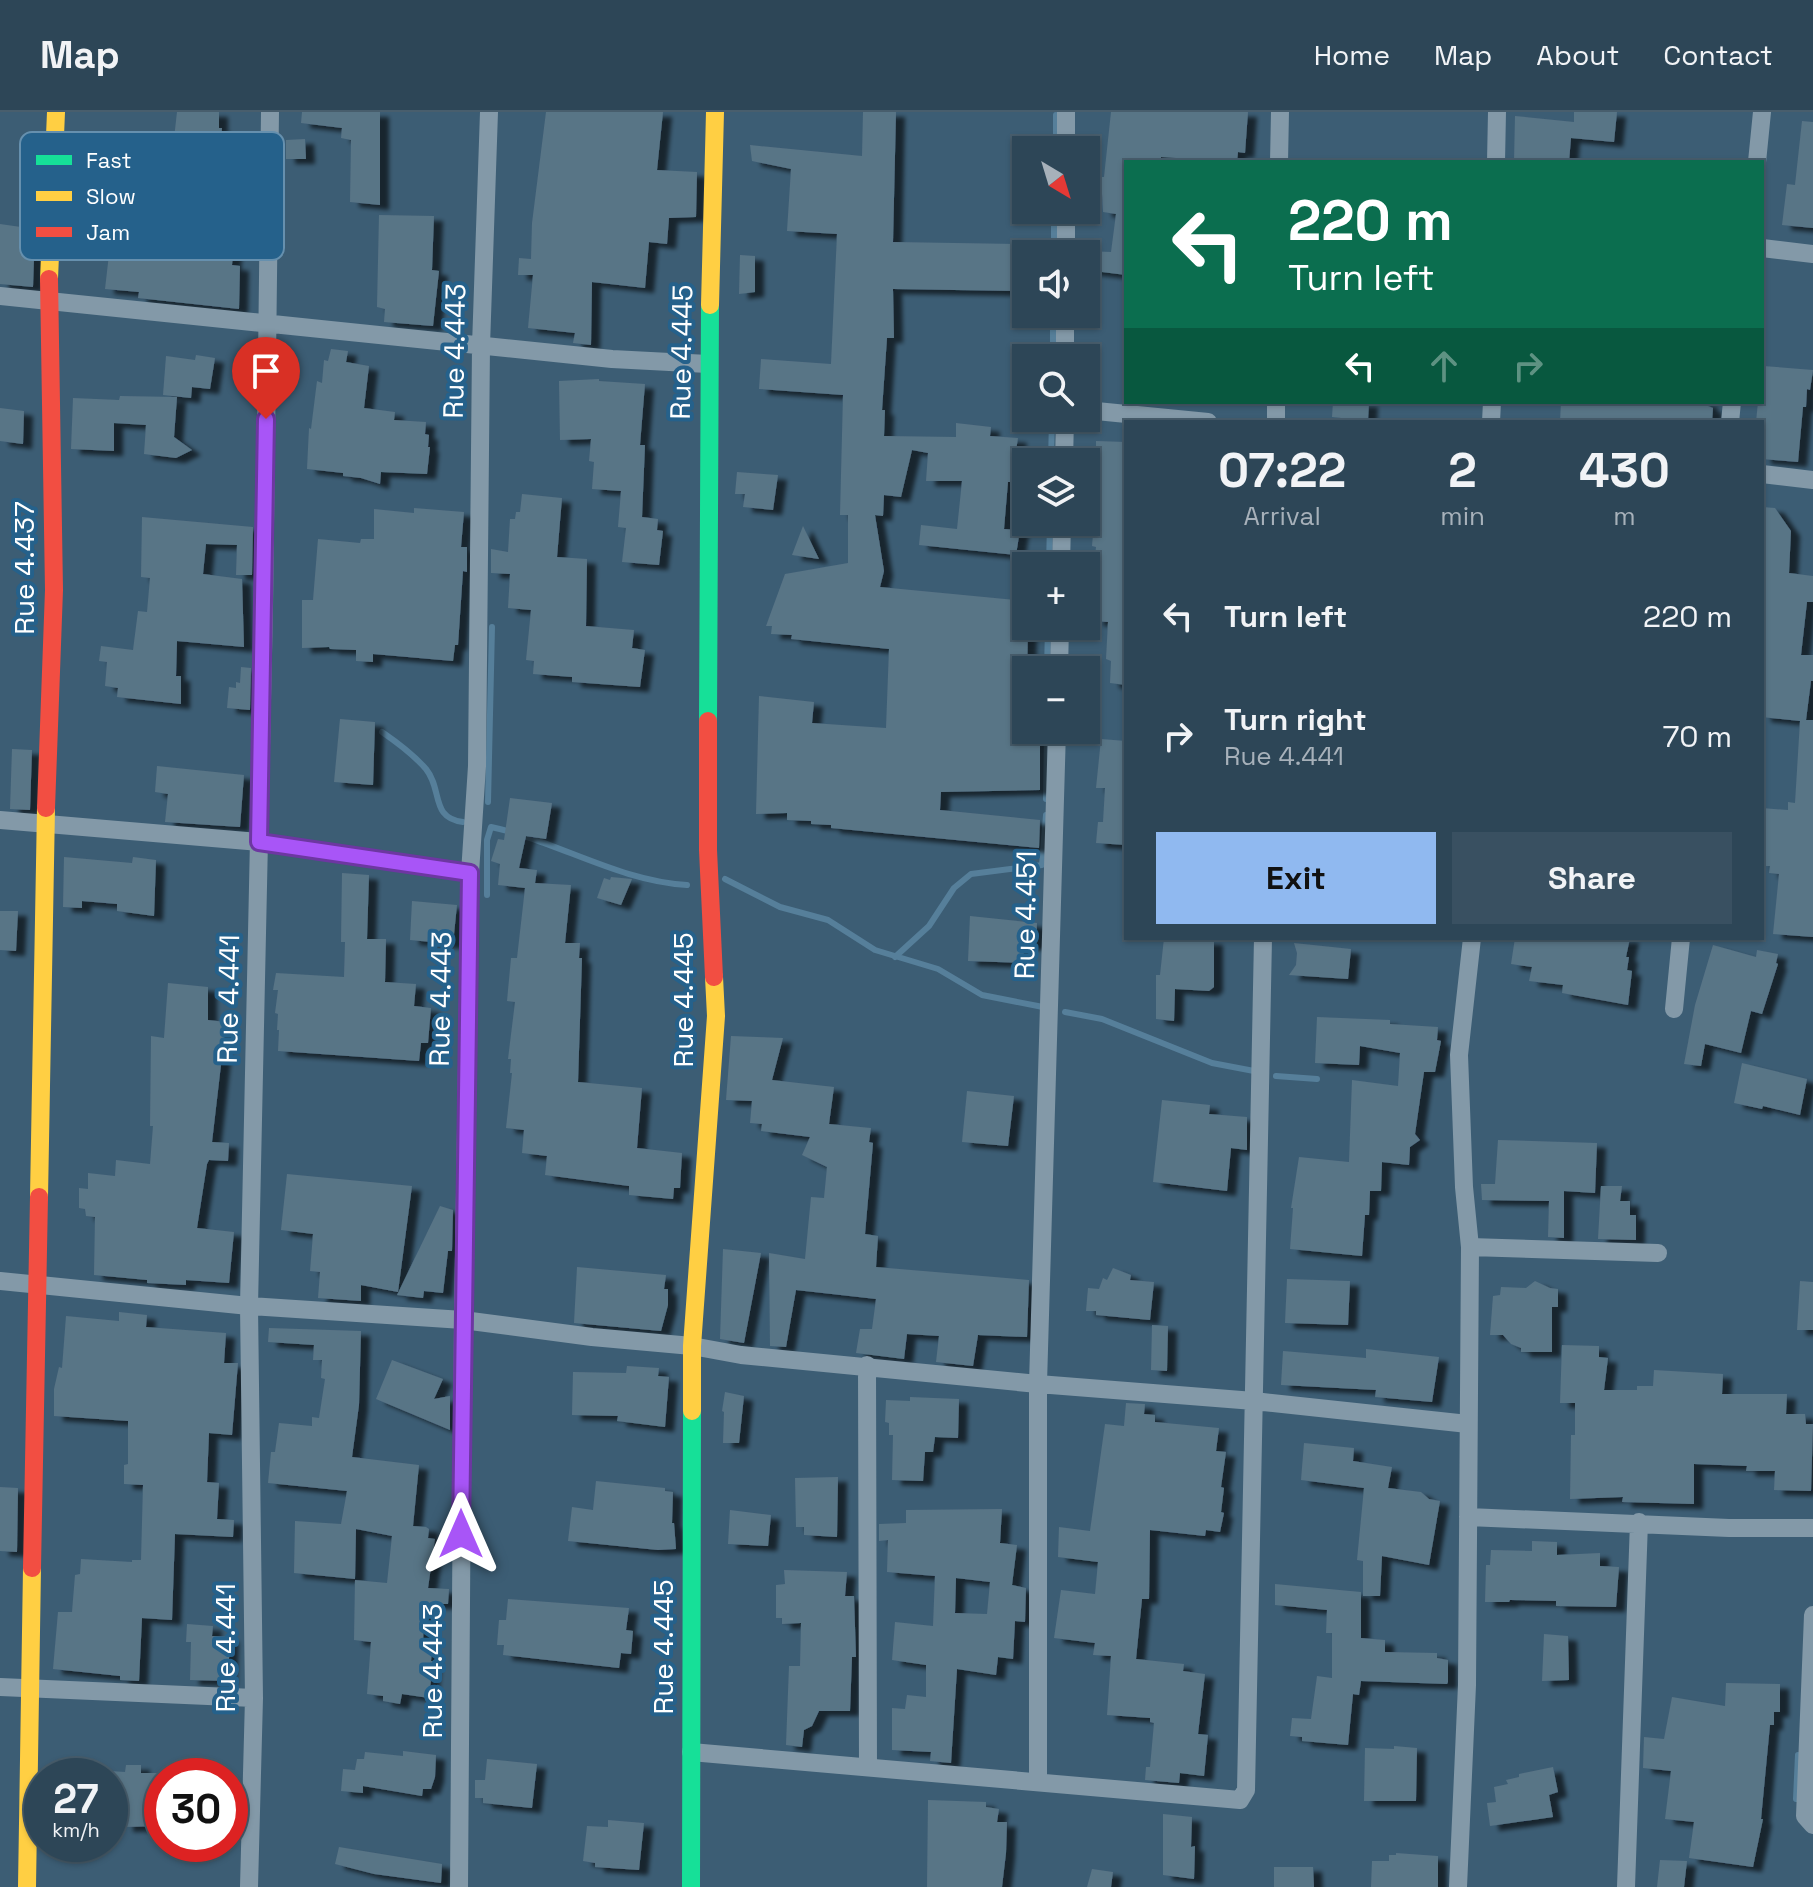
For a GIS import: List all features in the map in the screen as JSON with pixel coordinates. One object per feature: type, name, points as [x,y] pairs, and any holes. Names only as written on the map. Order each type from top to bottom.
[{"type":"street","name":"Rue 4.437","points":[[55,132],[56,112]]},
{"type":"street","name":"Rue 4.441","points":[[270,112],[270,132]]},
{"type":"street","name":"Rue 4.443","points":[[459,1887],[470,873],[477,766],[481,346],[489,112]]},
{"type":"street","name":"Rue 4.445","points":[[691,1887],[692,1346],[716,1016],[708,850],[708,364],[715,112]]},
{"type":"street","points":[[1066,112],[1066,136]]},
{"type":"street","points":[[1279,160],[1280,112]]},
{"type":"street","points":[[1496,160],[1497,112]]},
{"type":"street","points":[[1757,160],[1762,112]]},
{"type":"street","points":[[1764,248],[1813,254]]},
{"type":"street","name":"Rue 4.437","points":[[27,1887],[45,825],[54,590],[50,260]]},
{"type":"street","name":"Rue 4.441","points":[[249,1887],[254,1698],[249,1306],[264,607],[267,260]]},
{"type":"street","points":[[0,296],[612,359],[708,364]]},
{"type":"street","points":[[1100,411],[1188,420]]},
{"type":"street","points":[[1764,474],[1813,480]]},
{"type":"street","name":"Rue 4.451","points":[[1038,1782],[1038,1384],[1057,744]]},
{"type":"street","points":[[0,820],[259,842],[470,873]]},
{"type":"street","points":[[691,1752],[1240,1800],[1246,1790],[1263,940]]},
{"type":"street","points":[[1458,1887],[1467,1685],[1470,1247],[1464,1187],[1459,1055],[1472,940]]},
{"type":"street","points":[[1674,1009],[1681,940]]},
{"type":"street","points":[[1470,1247],[1658,1253]]},
{"type":"street","points":[[0,1281],[249,1306],[463,1320],[692,1346],[741,1355],[1254,1401],[1468,1424]]},
{"type":"street","points":[[867,1365],[868,1767]]},
{"type":"street","points":[[1468,1517],[1729,1528],[1813,1528]]},
{"type":"street","points":[[1626,1887],[1639,1522]]},
{"type":"street","points":[[1813,1615],[1805,1816],[1813,1825]]},
{"type":"street","points":[[0,1687],[254,1698]]},
{"type":"building","points":[[177,112],[219,112],[222,132],[175,132]]},
{"type":"building","points":[[302,112],[380,112],[380,205],[350,202],[351,140],[341,138],[342,128],[301,123]]},
{"type":"building","points":[[546,112],[663,112],[657,170],[697,172],[696,217],[669,218],[667,244],[649,242],[645,288],[592,282],[591,345],[573,343],[575,333],[528,328],[533,275],[518,275],[519,258],[531,259],[532,223]]},
{"type":"building","points":[[863,112],[896,112],[893,242],[1012,244],[1012,291],[893,289],[894,338],[887,338],[882,410],[885,410],[884,436],[956,437],[956,423],[991,427],[990,436],[1018,438],[1016,448],[1012,448],[1012,476],[1011,482],[1008,482],[1004,529],[1012,530],[1012,536],[1019,536],[1016,552],[1012,555],[919,545],[921,525],[957,529],[962,481],[926,481],[928,453],[912,450],[901,497],[884,495],[883,516],[875,515],[884,571],[880,587],[1012,600],[1012,640],[1028,640],[1027,656],[1012,656],[1012,744],[1040,744],[1040,790],[941,792],[940,810],[1040,820],[1039,848],[831,828],[831,825],[811,824],[811,821],[787,820],[787,813],[756,814],[759,696],[814,702],[812,723],[886,728],[889,649],[791,639],[792,635],[771,634],[772,626],[766,626],[785,574],[848,563],[848,515],[840,515],[843,395],[759,389],[761,359],[831,364],[837,234],[787,231],[791,169],[752,161],[750,145],[862,156]]},
{"type":"building","points":[[1111,112],[1248,112],[1245,153],[1238,152],[1237,160],[1161,157],[1161,160],[1124,160],[1124,275],[1100,272],[1100,252],[1111,252],[1116,214],[1103,212],[1100,177],[1104,177]]},
{"type":"building","points":[[1574,112],[1617,112],[1614,142],[1571,138],[1569,160],[1514,160],[1515,116],[1574,122]]},
{"type":"building","points":[[1802,121],[1813,122],[1813,228],[1782,225],[1787,184],[1795,185]]},
{"type":"building","points":[[305,139],[306,159],[286,159],[286,140]]},
{"type":"building","points":[[379,215],[434,216],[432,270],[439,271],[433,326],[384,322],[385,309],[377,307]]},
{"type":"building","points":[[0,224],[20,227],[20,260],[34,260],[33,287],[0,284]]},
{"type":"building","points":[[740,255],[755,256],[755,292],[739,294]]},
{"type":"building","points":[[108,260],[232,260],[232,265],[240,266],[239,309],[138,298],[139,292],[105,289]]},
{"type":"building","points":[[331,349],[348,351],[346,362],[369,366],[364,408],[395,412],[394,420],[426,422],[425,434],[429,435],[430,447],[427,474],[381,472],[380,484],[343,476],[343,473],[307,469],[309,428],[317,381],[322,383],[324,360],[328,361]]},
{"type":"building","points":[[196,355],[215,358],[210,389],[192,387],[191,398],[163,395],[166,356],[195,360]]},
{"type":"building","points":[[1764,366],[1813,370],[1806,407],[1803,407],[1798,462],[1764,459],[1764,420],[1756,420],[1758,404],[1764,404]]},
{"type":"building","points":[[599,379],[645,384],[640,445],[645,445],[642,517],[658,519],[657,530],[663,531],[659,565],[622,562],[626,528],[618,527],[621,491],[592,489],[594,462],[589,461],[591,439],[560,440],[559,381]]},
{"type":"building","points":[[120,396],[177,397],[174,437],[192,450],[176,458],[144,454],[146,425],[114,423],[114,451],[71,449],[73,398],[119,400]]},
{"type":"building","points":[[1333,404],[1369,404],[1368,420],[1332,417]]},
{"type":"building","points":[[1561,404],[1708,404],[1713,408],[1712,420],[1560,420]]},
{"type":"building","points":[[0,408],[24,411],[23,444],[0,441]]},
{"type":"building","points":[[1096,441],[1124,442],[1124,685],[1110,683],[1111,661],[1106,659],[1108,622],[1100,621],[1100,552],[1096,552],[1096,547],[1092,546],[1093,536],[1100,536],[1100,448],[1096,448]]},
{"type":"building","points":[[737,472],[778,475],[773,510],[743,507],[745,494],[735,494]]},
{"type":"building","points":[[522,494],[562,498],[557,557],[587,559],[586,626],[634,630],[632,648],[645,650],[640,687],[572,682],[572,677],[533,674],[534,661],[526,660],[531,610],[508,608],[510,574],[491,573],[491,549],[508,552],[510,519],[515,519],[516,512],[520,512]]},
{"type":"building","points":[[1764,507],[1775,508],[1791,531],[1789,573],[1813,576],[1813,602],[1807,602],[1801,655],[1813,655],[1813,681],[1806,720],[1813,720],[1813,937],[1773,934],[1779,874],[1769,873],[1770,866],[1764,866],[1764,808],[1788,810],[1788,802],[1795,803],[1800,721],[1764,717]]},
{"type":"building","points":[[414,508],[464,512],[461,547],[467,547],[467,572],[463,571],[458,645],[455,645],[453,661],[373,654],[373,662],[356,661],[356,650],[302,648],[302,600],[313,600],[318,539],[360,543],[361,539],[374,539],[374,509],[414,513]]},
{"type":"building","points":[[142,517],[253,527],[252,575],[236,575],[237,545],[206,544],[203,574],[242,579],[244,647],[177,641],[176,676],[181,676],[181,704],[117,697],[118,688],[105,686],[107,662],[99,661],[101,646],[133,650],[138,611],[147,612],[150,578],[141,577]]},
{"type":"building","points":[[803,526],[819,559],[792,555]]},
{"type":"building","points":[[241,667],[251,668],[250,710],[227,708],[229,687],[236,688],[236,682],[240,683]]},
{"type":"building","points":[[340,719],[375,722],[373,785],[334,782]]},
{"type":"building","points":[[1101,739],[1124,741],[1124,845],[1096,843],[1098,822],[1103,822],[1105,788],[1096,788]]},
{"type":"building","points":[[12,749],[32,750],[30,810],[10,809]]},
{"type":"building","points":[[157,766],[244,775],[240,827],[165,822],[168,794],[155,792]]},
{"type":"building","points":[[510,798],[552,803],[546,839],[526,836],[519,868],[537,870],[535,883],[571,885],[565,943],[580,943],[579,958],[582,958],[578,1082],[642,1088],[637,1148],[682,1153],[680,1188],[674,1188],[673,1199],[629,1195],[629,1186],[545,1175],[547,1156],[522,1153],[524,1130],[506,1128],[512,1073],[511,1059],[508,1059],[515,1002],[507,1001],[511,958],[517,958],[525,888],[498,885],[500,864],[491,861],[498,839],[504,840]]},
{"type":"building","points":[[64,857],[132,863],[133,857],[156,860],[154,916],[117,911],[117,904],[82,901],[82,908],[63,907]]},
{"type":"building","points":[[342,873],[369,875],[367,939],[386,939],[385,982],[416,984],[414,1006],[431,1008],[428,1043],[421,1043],[419,1061],[278,1051],[278,1014],[275,1013],[278,990],[273,990],[276,973],[344,977]]},
{"type":"building","points":[[611,877],[632,879],[621,905],[597,898],[604,878],[610,880]]},
{"type":"building","points":[[412,901],[457,905],[453,944],[410,940]]},
{"type":"building","points":[[0,911],[18,911],[16,951],[0,950]]},
{"type":"building","points":[[970,916],[1037,923],[1036,945],[1024,945],[1023,963],[968,961]]},
{"type":"building","points":[[1164,940],[1214,940],[1214,987],[1209,991],[1175,989],[1174,1021],[1156,1019],[1156,975],[1160,975]]},
{"type":"building","points":[[1515,940],[1630,940],[1627,970],[1632,971],[1628,1005],[1562,993],[1563,985],[1529,981],[1532,967],[1511,964]]},
{"type":"building","points":[[1294,943],[1351,949],[1348,979],[1289,975],[1296,965]]},
{"type":"building","points":[[1713,945],[1756,957],[1757,950],[1778,954],[1778,964],[1762,1014],[1751,1011],[1741,1053],[1705,1044],[1701,1066],[1684,1064],[1695,1005]]},
{"type":"building","points":[[168,983],[208,987],[208,1020],[226,1022],[212,1142],[229,1143],[228,1161],[209,1160],[207,1164],[197,1228],[234,1232],[229,1283],[186,1280],[186,1285],[147,1283],[147,1280],[94,1275],[95,1217],[86,1216],[85,1209],[79,1208],[79,1188],[88,1189],[88,1173],[115,1176],[116,1160],[150,1164],[153,1126],[150,1126],[151,1036],[164,1038]]},
{"type":"building","points":[[1317,1017],[1390,1020],[1390,1024],[1438,1027],[1437,1040],[1441,1041],[1435,1072],[1424,1072],[1415,1134],[1420,1140],[1410,1147],[1409,1165],[1382,1162],[1381,1191],[1370,1191],[1362,1256],[1290,1249],[1291,1208],[1299,1157],[1349,1162],[1352,1080],[1398,1086],[1400,1053],[1360,1046],[1359,1065],[1315,1063]]},
{"type":"building","points":[[731,1036],[783,1038],[772,1080],[834,1087],[829,1124],[871,1128],[869,1142],[873,1143],[865,1234],[878,1236],[876,1267],[1029,1280],[1027,1337],[978,1335],[973,1366],[936,1362],[939,1336],[907,1334],[904,1359],[856,1353],[860,1329],[872,1329],[876,1299],[796,1290],[786,1347],[770,1346],[769,1253],[805,1259],[811,1197],[824,1198],[827,1167],[802,1155],[810,1137],[761,1131],[762,1124],[750,1123],[752,1101],[726,1100]]},
{"type":"building","points":[[1742,1063],[1807,1079],[1800,1115],[1734,1103]]},
{"type":"building","points":[[967,1091],[1014,1096],[1008,1146],[962,1142]]},
{"type":"building","points":[[1162,1100],[1210,1105],[1209,1114],[1247,1117],[1247,1150],[1231,1148],[1227,1191],[1153,1182]]},
{"type":"building","points":[[1498,1140],[1597,1143],[1595,1193],[1564,1191],[1564,1238],[1548,1237],[1549,1201],[1482,1200],[1481,1184],[1495,1184]]},
{"type":"building","points":[[287,1174],[412,1186],[398,1292],[361,1285],[361,1301],[318,1298],[320,1272],[310,1271],[313,1234],[281,1230]]},
{"type":"building","points":[[1601,1186],[1622,1186],[1620,1201],[1630,1201],[1630,1215],[1636,1215],[1636,1240],[1598,1239]]},
{"type":"building","points":[[440,1206],[453,1210],[452,1251],[448,1251],[443,1293],[424,1291],[423,1298],[397,1295]]},
{"type":"building","points":[[723,1249],[761,1253],[744,1343],[720,1339]]},
{"type":"building","points":[[577,1267],[666,1275],[664,1289],[668,1289],[668,1305],[661,1331],[574,1323]]},
{"type":"building","points":[[1113,1268],[1131,1275],[1130,1280],[1154,1282],[1150,1320],[1096,1315],[1096,1311],[1086,1311],[1088,1288],[1099,1289],[1103,1278],[1107,1280]]},
{"type":"building","points":[[1287,1279],[1350,1281],[1348,1325],[1285,1323]]},
{"type":"building","points":[[1535,1281],[1558,1289],[1558,1307],[1552,1307],[1552,1352],[1521,1352],[1521,1348],[1511,1344],[1503,1335],[1490,1335],[1493,1296],[1500,1295],[1501,1287],[1526,1288]]},
{"type":"building","points":[[1800,1281],[1813,1282],[1813,1330],[1797,1330]]},
{"type":"building","points":[[119,1312],[147,1315],[146,1327],[226,1333],[224,1363],[238,1363],[232,1435],[209,1433],[207,1482],[219,1483],[217,1519],[234,1520],[233,1537],[175,1534],[172,1620],[142,1618],[139,1681],[53,1669],[58,1612],[72,1612],[75,1575],[80,1574],[81,1559],[141,1560],[143,1485],[124,1484],[124,1465],[128,1464],[128,1421],[54,1416],[54,1389],[59,1367],[62,1368],[66,1316],[119,1321]]},
{"type":"building","points":[[1152,1325],[1168,1326],[1167,1371],[1151,1370]]},
{"type":"building","points":[[269,1328],[361,1331],[359,1405],[352,1457],[419,1465],[413,1526],[426,1527],[429,1529],[428,1538],[435,1539],[428,1588],[449,1589],[448,1604],[424,1604],[423,1650],[432,1651],[433,1661],[429,1698],[402,1694],[400,1704],[383,1701],[383,1696],[367,1694],[371,1642],[354,1640],[355,1580],[387,1583],[392,1536],[356,1529],[355,1579],[294,1573],[295,1521],[341,1524],[347,1491],[268,1483],[271,1452],[275,1452],[279,1423],[312,1426],[312,1417],[319,1418],[325,1379],[321,1378],[322,1360],[313,1360],[314,1345],[268,1342]]},
{"type":"building","points":[[1562,1345],[1599,1346],[1599,1357],[1608,1358],[1604,1390],[1637,1390],[1637,1386],[1653,1386],[1654,1370],[1723,1374],[1722,1394],[1787,1394],[1786,1414],[1805,1414],[1806,1424],[1813,1424],[1811,1491],[1774,1490],[1775,1471],[1746,1471],[1747,1466],[1694,1464],[1694,1504],[1622,1502],[1623,1497],[1570,1499],[1575,1403],[1560,1403]]},
{"type":"building","points":[[1366,1349],[1439,1357],[1432,1402],[1375,1397],[1376,1390],[1281,1385],[1283,1351],[1366,1358]]},
{"type":"building","points":[[392,1360],[443,1379],[434,1399],[450,1396],[450,1430],[376,1399]]},
{"type":"building","points":[[627,1366],[659,1368],[658,1376],[669,1377],[665,1427],[617,1421],[618,1416],[572,1415],[573,1372],[626,1373]]},
{"type":"building","points":[[725,1392],[744,1396],[739,1443],[723,1443]]},
{"type":"building","points":[[910,1397],[959,1399],[958,1438],[935,1437],[933,1452],[925,1452],[923,1481],[892,1480],[893,1435],[889,1435],[889,1423],[885,1422],[886,1400],[910,1401]]},
{"type":"building","points":[[1126,1403],[1145,1404],[1144,1414],[1155,1415],[1155,1422],[1219,1428],[1216,1451],[1226,1452],[1221,1487],[1224,1488],[1221,1512],[1224,1513],[1220,1532],[1206,1530],[1205,1536],[1150,1530],[1149,1599],[1142,1599],[1136,1659],[1184,1664],[1183,1671],[1205,1674],[1198,1734],[1208,1735],[1204,1776],[1180,1773],[1179,1783],[1145,1780],[1146,1767],[1150,1767],[1154,1723],[1150,1722],[1150,1718],[1107,1715],[1111,1656],[1093,1655],[1095,1643],[1054,1638],[1061,1590],[1095,1594],[1098,1562],[1058,1557],[1059,1527],[1090,1531],[1105,1424],[1124,1426]]},
{"type":"building","points":[[1304,1443],[1354,1448],[1353,1461],[1392,1467],[1388,1488],[1421,1492],[1429,1499],[1440,1501],[1429,1565],[1382,1556],[1380,1596],[1363,1596],[1363,1561],[1357,1560],[1364,1488],[1301,1480]]},
{"type":"building","points":[[838,1477],[837,1537],[804,1535],[804,1527],[796,1527],[795,1478]]},
{"type":"building","points":[[596,1481],[665,1488],[665,1491],[673,1492],[672,1523],[676,1549],[568,1541],[572,1507],[593,1510]]},
{"type":"building","points":[[0,1487],[18,1488],[17,1552],[0,1551]]},
{"type":"building","points":[[1002,1509],[1000,1543],[1017,1545],[1012,1585],[1026,1588],[1025,1622],[1015,1621],[1013,1659],[998,1657],[996,1675],[957,1669],[951,1763],[930,1761],[931,1752],[892,1750],[892,1708],[905,1709],[907,1695],[926,1697],[926,1665],[892,1660],[895,1622],[933,1626],[935,1576],[887,1572],[888,1540],[879,1541],[879,1524],[906,1523],[906,1510]],"holes":[[[956,1578],[990,1582],[987,1614],[955,1613]]]},
{"type":"building","points":[[730,1510],[771,1515],[768,1546],[728,1544]]},
{"type":"building","points":[[1532,1541],[1557,1542],[1557,1555],[1600,1553],[1600,1566],[1619,1567],[1616,1607],[1556,1606],[1556,1601],[1485,1602],[1486,1565],[1490,1565],[1491,1550],[1532,1551]]},
{"type":"building","points":[[784,1570],[847,1572],[845,1596],[854,1596],[856,1657],[852,1657],[850,1711],[819,1711],[812,1726],[804,1730],[802,1747],[786,1745],[789,1666],[800,1666],[801,1623],[782,1624],[782,1618],[776,1618],[776,1585],[785,1584]]},
{"type":"building","points":[[1275,1584],[1361,1592],[1361,1638],[1385,1640],[1385,1652],[1437,1653],[1437,1658],[1448,1660],[1447,1684],[1361,1681],[1359,1695],[1353,1694],[1348,1745],[1302,1741],[1302,1737],[1290,1736],[1292,1718],[1311,1719],[1317,1676],[1332,1678],[1332,1633],[1326,1633],[1327,1610],[1275,1605]]},
{"type":"building","points":[[508,1599],[629,1608],[626,1630],[633,1631],[631,1654],[621,1653],[619,1668],[503,1655],[504,1645],[497,1645],[499,1620],[506,1620]]},
{"type":"building","points":[[187,1624],[213,1626],[212,1636],[230,1637],[228,1681],[190,1680],[191,1642],[186,1642]]},
{"type":"building","points":[[1544,1634],[1568,1636],[1569,1680],[1542,1681]]},
{"type":"building","points":[[1726,1683],[1780,1684],[1780,1712],[1774,1712],[1774,1725],[1770,1725],[1763,1819],[1753,1867],[1689,1858],[1694,1822],[1665,1819],[1671,1771],[1643,1768],[1644,1737],[1664,1739],[1672,1697],[1725,1706]]},
{"type":"building","points":[[1394,1746],[1417,1748],[1416,1801],[1364,1801],[1365,1748],[1394,1749]]},
{"type":"building","points":[[403,1751],[436,1755],[431,1789],[423,1789],[422,1796],[363,1786],[363,1793],[341,1791],[343,1769],[355,1770],[357,1759],[364,1759],[365,1752],[403,1756]]},
{"type":"building","points":[[487,1759],[537,1764],[532,1808],[483,1803],[483,1798],[475,1798],[475,1780],[485,1780]]},
{"type":"building","points":[[128,1765],[141,1765],[141,1773],[144,1773],[144,1826],[128,1827]]},
{"type":"building","points":[[1553,1767],[1558,1792],[1549,1795],[1553,1817],[1490,1826],[1487,1803],[1496,1802],[1494,1787],[1508,1784],[1506,1780],[1519,1777],[1519,1774]]},
{"type":"building","points":[[928,1800],[986,1802],[986,1807],[999,1809],[997,1822],[1007,1822],[1002,1887],[927,1887]]},
{"type":"building","points":[[1163,1814],[1192,1817],[1194,1879],[1163,1875]]},
{"type":"building","points":[[608,1820],[644,1823],[639,1870],[595,1867],[595,1863],[583,1861],[587,1826],[608,1827]]},
{"type":"building","points":[[339,1847],[442,1864],[441,1883],[374,1874],[335,1864]]},
{"type":"building","points":[[1389,1855],[1438,1856],[1438,1887],[1371,1887],[1372,1861],[1389,1861]]},
{"type":"building","points":[[1660,1860],[1687,1861],[1684,1887],[1657,1887]]},
{"type":"building","points":[[1274,1867],[1313,1867],[1314,1887],[1274,1887]]},
{"type":"building","points":[[1092,1869],[1113,1872],[1111,1887],[1087,1887]]},
{"type":"waterway","points":[[1056,115],[1056,136]]},
{"type":"waterway","points":[[1054,224],[1054,240]]},
{"type":"waterway","points":[[1053,328],[1053,344]]},
{"type":"waterway","points":[[1051,448],[1052,432]]},
{"type":"waterway","points":[[1049,552],[1050,536]]},
{"type":"waterway","points":[[488,802],[492,627]]},
{"type":"waterway","points":[[1047,656],[1048,640]]},
{"type":"waterway","points":[[382,732],[426,769],[441,809],[446,815],[463,822]]},
{"type":"waterway","points":[[1046,799],[1047,744]]},
{"type":"waterway","points":[[895,957],[929,926],[954,888],[971,874],[1042,865],[1046,815]]},
{"type":"waterway","points":[[487,895],[487,840],[491,827],[540,841],[612,869],[661,882],[687,885]]},
{"type":"waterway","points":[[725,879],[780,907],[828,920],[875,950],[938,969],[982,995],[1043,1007]]},
{"type":"waterway","points":[[1065,1012],[1102,1019],[1212,1063],[1254,1071]]},
{"type":"waterway","points":[[1276,1076],[1317,1079]]},
{"type":"waterway","points":[[1796,1799],[1798,1755]]},
{"type":"traffic: fast","points":[[708,721],[710,305]]},
{"type":"traffic: fast","points":[[691,1887],[692,1411]]},
{"type":"traffic: slow","points":[[55,132],[56,112]]},
{"type":"traffic: slow","points":[[710,305],[715,112]]},
{"type":"traffic: slow","points":[[49,279],[50,260]]},
{"type":"traffic: slow","points":[[39,1197],[46,808]]},
{"type":"traffic: slow","points":[[692,1411],[692,1346],[716,1016],[714,977]]},
{"type":"traffic: slow","points":[[27,1887],[32,1568]]},
{"type":"traffic: jam","points":[[46,808],[54,590],[49,279]]},
{"type":"traffic: jam","points":[[708,721],[708,850],[714,977]]},
{"type":"traffic: jam","points":[[32,1568],[39,1197]]},
{"type":"route","points":[[266,419],[259,842],[470,873],[461,1534]]}]
